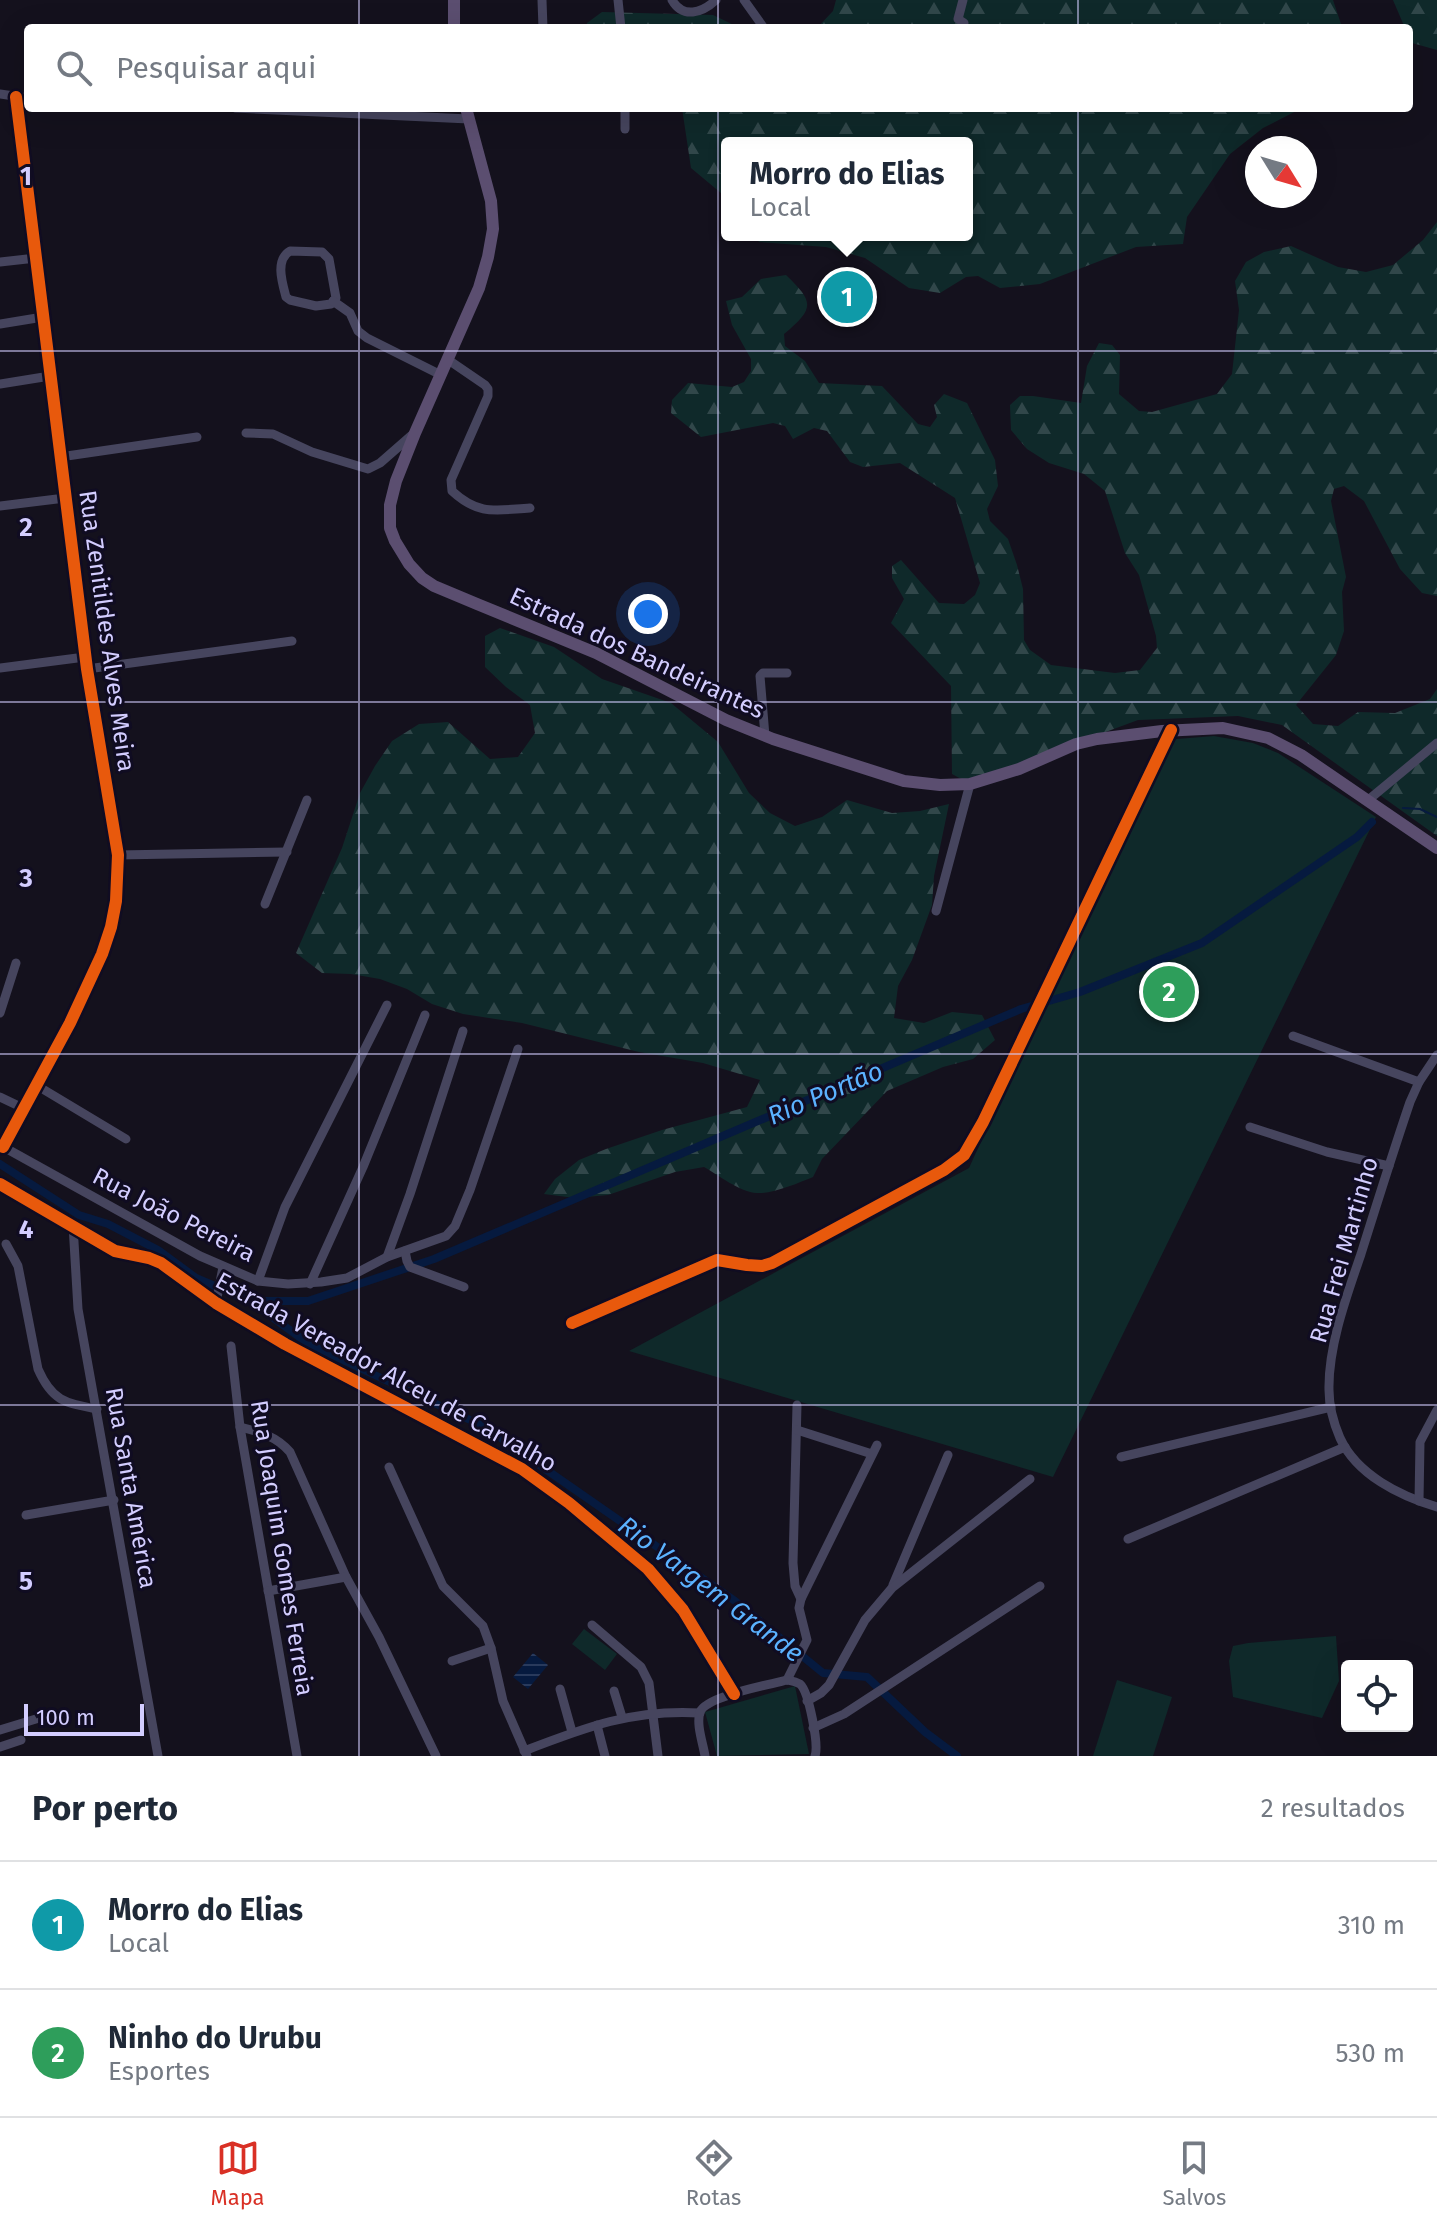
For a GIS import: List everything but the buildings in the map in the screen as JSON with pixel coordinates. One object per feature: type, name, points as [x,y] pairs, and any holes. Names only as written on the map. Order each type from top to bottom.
[{"type":"main road","points":[[454,0],[454,24]]},
{"type":"main road","name":"Estrada dos Bandeirantes","points":[[467,114],[491,201],[493,229],[479,288],[396,481],[389,517],[395,541],[416,573],[434,586],[596,653],[702,709],[765,736],[904,781],[970,784],[1097,739],[1171,730],[1223,728],[1268,738],[1301,755],[1437,848]]},
{"type":"street","points":[[542,0],[543,24]]},
{"type":"street","points":[[618,0],[621,24]]},
{"type":"street","points":[[672,0],[679,10],[688,12],[699,12],[716,0]]},
{"type":"street","points":[[744,0],[761,24]]},
{"type":"street","points":[[963,0],[958,19],[964,23]]},
{"type":"street","points":[[0,94],[24,98]]},
{"type":"street","name":"Rua Zenitildes Alves Meira","points":[[1,1146],[70,1023],[102,954],[116,901],[118,855],[85,657],[16,97]]},
{"type":"street","points":[[390,112],[467,114]]},
{"type":"street","points":[[625,112],[625,129]]},
{"type":"street","points":[[290,251],[326,254],[336,298],[333,301],[316,306],[286,297],[280,262],[283,256],[290,251]]},
{"type":"street","points":[[0,262],[36,258]]},
{"type":"street","points":[[333,301],[350,313],[358,331],[367,338],[441,375]]},
{"type":"street","points":[[0,324],[43,317]]},
{"type":"street","points":[[447,359],[488,389],[488,396],[451,480],[452,491],[477,509],[530,508]]},
{"type":"street","points":[[0,384],[50,376]]},
{"type":"street","points":[[246,433],[273,434],[312,452],[368,469],[380,463],[415,433]]},
{"type":"street","points":[[60,457],[197,437]]},
{"type":"street","points":[[0,506],[65,498]]},
{"type":"street","points":[[87,669],[292,641]]},
{"type":"street","points":[[0,668],[85,657]]},
{"type":"street","points":[[765,736],[760,679],[763,673],[787,673]]},
{"type":"street","points":[[572,1323],[717,1260],[762,1266],[772,1263],[944,1170],[964,1155],[1171,730]]},
{"type":"street","points":[[1367,801],[1437,743]]},
{"type":"street","points":[[936,911],[970,784]]},
{"type":"street","points":[[265,904],[307,800]]},
{"type":"street","points":[[118,855],[287,852]]},
{"type":"street","points":[[0,1013],[16,963]]},
{"type":"street","points":[[258,1281],[285,1207],[387,1005]]},
{"type":"street","points":[[310,1284],[363,1167],[425,1015]]},
{"type":"street","points":[[385,1259],[410,1194],[463,1031]]},
{"type":"street","points":[[1293,1036],[1419,1082]]},
{"type":"street","name":"Rua João Pereira","points":[[1,1146],[223,1267],[258,1281],[310,1284],[347,1278],[385,1259],[409,1260],[446,1236],[455,1226],[518,1049]]},
{"type":"street","name":"Rua Frei Martinho","points":[[1437,1055],[1410,1102],[1389,1166],[1341,1316],[1329,1391],[1338,1435],[1371,1475],[1408,1497],[1437,1507]]},
{"type":"street","points":[[36,1085],[126,1139]]},
{"type":"street","points":[[0,1097],[23,1108]]},
{"type":"street","points":[[1250,1127],[1327,1152],[1389,1166]]},
{"type":"street","name":"Estrada Vereador Alceu de Carvalho","points":[[0,1184],[115,1251],[161,1263],[361,1385],[502,1457],[569,1503],[661,1583],[683,1610],[734,1694]]},
{"type":"street","name":"Rua Santa América","points":[[73,1225],[78,1309],[158,1756]]},
{"type":"street","points":[[6,1244],[18,1266],[38,1369],[44,1383],[54,1396],[67,1403],[97,1409]]},
{"type":"street","points":[[409,1260],[464,1287]]},
{"type":"street","points":[[217,1298],[223,1267]]},
{"type":"street","name":"Rua Joaquim Gomes Ferreia","points":[[231,1346],[240,1427],[297,1756]]},
{"type":"street","points":[[797,1405],[793,1563],[795,1586],[801,1599]]},
{"type":"street","points":[[1121,1457],[1331,1407]]},
{"type":"street","points":[[1419,1501],[1420,1442],[1437,1410]]},
{"type":"street","points":[[240,1427],[281,1441],[290,1452],[346,1577],[379,1637],[436,1756]]},
{"type":"street","points":[[787,1680],[808,1635],[799,1608],[801,1599],[874,1449],[797,1430]]},
{"type":"street","points":[[1128,1539],[1345,1447]]},
{"type":"street","points":[[892,1588],[948,1455]]},
{"type":"street","points":[[389,1467],[443,1586],[483,1626],[503,1701],[525,1753],[572,1732],[622,1717],[652,1713],[700,1713]]},
{"type":"street","points":[[807,1701],[829,1685],[865,1620],[892,1588],[1030,1479]]},
{"type":"street","points":[[26,1515],[114,1500]]},
{"type":"street","points":[[268,1591],[346,1577]]},
{"type":"street","points":[[813,1728],[844,1714],[1040,1586]]},
{"type":"street","points":[[592,1625],[641,1667],[649,1683],[658,1756]]},
{"type":"street","points":[[452,1661],[491,1648]]},
{"type":"street","points":[[705,1756],[698,1721],[706,1704],[787,1680],[800,1685],[807,1701],[817,1746],[815,1756]]},
{"type":"street","points":[[560,1689],[572,1732]]},
{"type":"street","points":[[614,1691],[622,1717]]},
{"type":"street","points":[[0,1730],[49,1715]]},
{"type":"street","points":[[597,1725],[605,1756]]},
{"type":"street","points":[[0,1747],[21,1740]]},
{"type":"green space","points":[[836,0],[1333,0],[1341,24],[821,24],[833,11]]},
{"type":"green space","points":[[1393,0],[1437,0],[1437,50],[1413,43],[1413,24],[1403,24]]},
{"type":"green space","points":[[602,12],[713,15],[732,24],[587,24]]},
{"type":"green space","points":[[683,112],[1294,112],[1253,136],[1245,136],[1245,142],[1230,154],[1187,217],[1183,244],[1136,247],[1040,284],[1000,288],[978,276],[966,277],[940,293],[909,288],[865,258],[826,247],[758,241],[973,241],[973,137],[721,137],[721,193],[691,168]]},
{"type":"green space","points":[[1437,222],[1437,596],[1422,593],[1400,569],[1364,501],[1344,486],[1334,489],[1331,501],[1346,577],[1342,592],[1344,631],[1336,655],[1296,705],[1313,724],[1338,726],[1358,712],[1395,713],[1430,699],[1437,689],[1437,836],[1282,725],[1238,716],[1138,720],[984,777],[965,781],[952,774],[951,686],[891,623],[904,599],[892,578],[892,566],[901,560],[939,603],[964,604],[975,595],[980,583],[955,498],[900,463],[863,467],[850,462],[827,431],[814,428],[793,439],[785,426],[773,423],[701,437],[671,413],[672,400],[688,383],[732,387],[744,382],[751,371],[751,359],[732,325],[726,301],[742,297],[761,279],[786,275],[802,292],[807,305],[801,318],[784,334],[785,346],[805,361],[819,383],[882,386],[918,424],[930,427],[937,417],[934,405],[944,394],[967,403],[995,460],[998,486],[987,509],[990,521],[1008,539],[1017,565],[1023,589],[1024,640],[1030,650],[1051,665],[1115,673],[1140,670],[1157,648],[1156,636],[1139,575],[1125,553],[1105,491],[1084,474],[1049,463],[1027,449],[1011,430],[1010,405],[1020,396],[1081,403],[1087,366],[1099,343],[1112,345],[1120,355],[1119,394],[1139,411],[1152,412],[1217,394],[1232,374],[1239,310],[1235,281],[1246,262],[1264,252],[1291,246],[1338,267],[1366,272],[1393,265],[1423,240]]},
{"type":"green space","points":[[500,628],[554,647],[602,679],[671,703],[718,742],[749,793],[770,813],[795,826],[822,817],[847,800],[892,813],[949,804],[934,876],[932,905],[912,960],[898,986],[894,1018],[924,1023],[952,1012],[982,1015],[995,1040],[973,1059],[943,1067],[887,1091],[822,1159],[813,1177],[785,1188],[763,1193],[750,1192],[704,1167],[675,1172],[608,1195],[575,1198],[544,1194],[555,1179],[579,1160],[662,1130],[747,1107],[760,1080],[703,1063],[639,1052],[522,1023],[463,1014],[432,1004],[407,989],[380,979],[322,973],[296,953],[342,848],[360,793],[392,741],[419,724],[448,722],[490,759],[518,757],[535,733],[530,705],[485,667],[485,636]]},
{"type":"green space","points":[[1214,736],[1253,743],[1278,753],[1376,817],[1053,1477],[629,1351],[969,1168],[1164,740]]},
{"type":"green space","points":[[584,1629],[617,1654],[605,1670],[572,1644]]},
{"type":"green space","points":[[1336,1636],[1339,1681],[1322,1718],[1233,1697],[1229,1661],[1233,1646]]},
{"type":"green space","points":[[1117,1680],[1172,1697],[1153,1756],[1093,1756]]},
{"type":"green space","points":[[795,1686],[809,1754],[717,1756],[705,1712]]},
{"type":"water","points":[[533,1653],[548,1665],[528,1689],[513,1677]]},
{"type":"waterway","name":"Rio Portão","points":[[1403,808],[1420,809],[1437,817]]},
{"type":"waterway","name":"Rio Portão","points":[[250,1301],[308,1301],[434,1259],[1021,1009],[1080,992],[1202,943],[1357,837],[1372,822]]},
{"type":"waterway","name":"Rio Vargem Grande","points":[[0,1164],[79,1215],[108,1224],[158,1250],[196,1278],[250,1301],[309,1344],[485,1427],[735,1601],[823,1673],[867,1677],[925,1732],[957,1756]]},
{"type":"cycle path","points":[[3,1147],[70,1023],[102,954],[116,901],[118,855],[87,669],[16,97]]},
{"type":"cycle path","points":[[572,1323],[717,1260],[762,1266],[772,1263],[944,1170],[964,1155],[983,1122],[1171,730]]},
{"type":"cycle path","points":[[0,1184],[115,1251],[161,1263],[216,1303],[285,1344],[522,1469],[569,1503],[648,1569],[683,1610],[734,1694]]},
{"type":"place","name":"Morro do Elias","points":[[847,297]]},
{"type":"place","name":"Ninho do Urubu","points":[[1169,992]]}]
